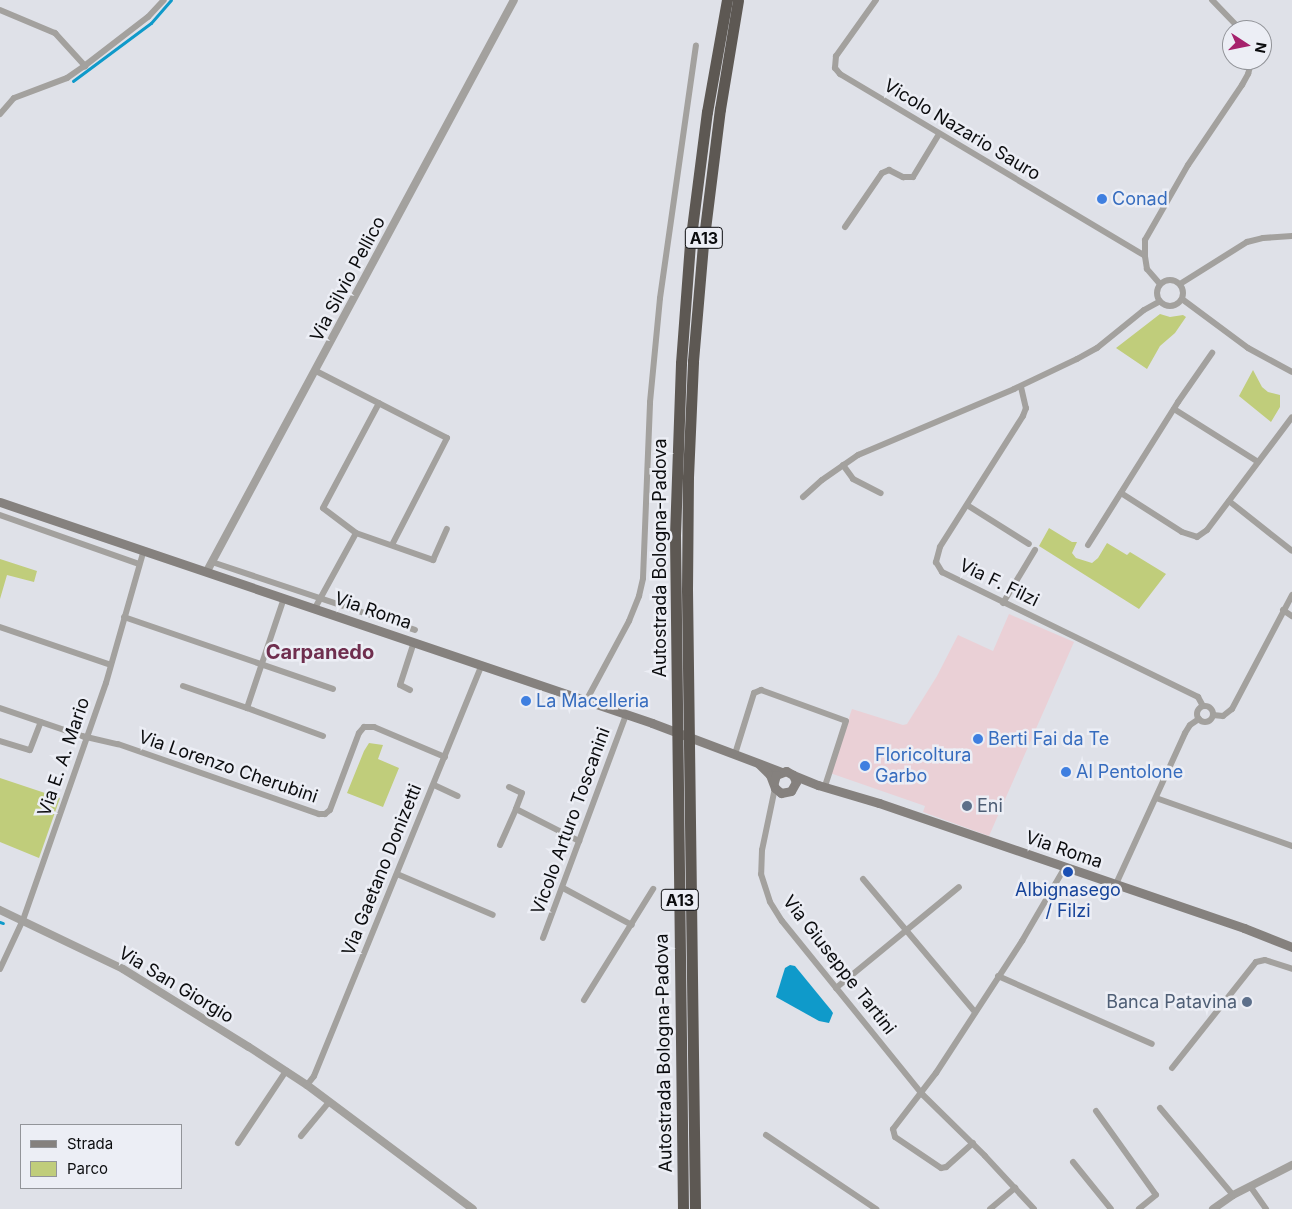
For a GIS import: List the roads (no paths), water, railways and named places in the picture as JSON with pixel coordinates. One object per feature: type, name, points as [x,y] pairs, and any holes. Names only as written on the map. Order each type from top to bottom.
[{"type":"highway","name":"Autostrada Bologna-Padova","points":[[683,726],[676,535],[680,363],[690,244],[706,122],[727,0]]},
{"type":"highway","name":"Autostrada Bologna-Padova","points":[[683,1209],[683,726],[688,477],[693,361],[703,245],[720,109],[738,0]]},
{"type":"highway","name":"Autostrada Bologna-Padova","points":[[683,750],[693,1049],[695,1209]]},
{"type":"main road","name":"Via Roma","points":[[0,502],[482,665],[782,772]]},
{"type":"main road","name":"Via Roma","points":[[757,762],[766,770],[775,785]]},
{"type":"main road","points":[[782,772],[793,775],[796,782],[791,791],[781,793],[775,785],[776,775],[782,772]]},
{"type":"main road","name":"Via Roma","points":[[793,775],[1116,884],[1292,947]]},
{"type":"main road","name":"Via Roma","points":[[791,791],[821,786]]},
{"type":"street","points":[[0,114],[14,98],[67,78],[85,66],[148,18],[164,0]]},
{"type":"street","name":"Via Silvio Pellico","points":[[207,572],[514,0]]},
{"type":"street","name":"Vicolo Nazario Sauro","points":[[876,0],[836,56],[835,68],[840,74],[1144,256]]},
{"type":"street","points":[[1212,0],[1231,20]]},
{"type":"street","points":[[0,10],[55,33],[85,66]]},
{"type":"street","points":[[586,701],[629,621],[639,596],[643,578],[650,402],[660,298],[696,46]]},
{"type":"street","points":[[1160,284],[1148,269],[1144,256],[1145,240],[1188,165],[1242,85],[1248,70]]},
{"type":"street","points":[[845,227],[882,173],[889,170],[903,177],[913,176],[939,134]]},
{"type":"street","points":[[1180,284],[1247,242],[1263,238],[1292,236]]},
{"type":"street","points":[[1173,280],[1180,284],[1183,292],[1182,299],[1172,306],[1160,301],[1157,290],[1160,284],[1173,280]]},
{"type":"street","points":[[1182,299],[1248,348],[1292,372]]},
{"type":"street","points":[[803,497],[843,465],[873,448],[1021,386],[1097,348],[1144,310],[1160,301]]},
{"type":"street","points":[[1088,545],[1174,409],[1212,353]]},
{"type":"street","points":[[316,371],[447,438],[392,545]]},
{"type":"street","name":"Via F. Filzi","points":[[1021,386],[1026,408],[1023,416],[940,547],[936,562],[942,572],[1190,693],[1198,698],[1203,706]]},
{"type":"street","points":[[379,403],[323,508],[356,533],[433,560],[447,529]]},
{"type":"street","points":[[1174,409],[1258,462]]},
{"type":"street","points":[[1121,493],[1190,536],[1197,537],[1207,530],[1292,417]]},
{"type":"street","points":[[843,465],[853,479],[881,493]]},
{"type":"street","points":[[1229,501],[1292,551]]},
{"type":"street","points":[[966,505],[1029,544]]},
{"type":"street","points":[[0,516],[139,564]]},
{"type":"street","points":[[315,608],[356,533]]},
{"type":"street","name":"Via E. A. Mario","points":[[0,969],[23,920],[88,737],[111,666],[144,550]]},
{"type":"street","points":[[1003,603],[1035,550]]},
{"type":"street","name":"Via Roma","points":[[212,562],[415,630]]},
{"type":"street","points":[[1213,715],[1223,716],[1232,709],[1292,596]]},
{"type":"street","points":[[247,708],[284,598]]},
{"type":"street","points":[[1283,610],[1292,616]]},
{"type":"street","points":[[124,617],[334,689]]},
{"type":"street","points":[[0,627],[111,666]]},
{"type":"street","points":[[410,690],[400,685],[414,642]]},
{"type":"street","name":"Via Gaetano Donizetti","points":[[307,1085],[314,1076],[482,665]]},
{"type":"street","points":[[183,686],[323,736]]},
{"type":"street","points":[[735,754],[754,692],[761,690],[846,721],[821,786]]},
{"type":"street","points":[[1199,719],[1197,710],[1203,706],[1210,708],[1213,715]]},
{"type":"street","points":[[0,708],[88,737]]},
{"type":"street","name":"Vicolo Arturo Toscanini","points":[[543,938],[626,715]]},
{"type":"street","points":[[1199,719],[1206,722],[1213,715]]},
{"type":"street","points":[[1116,884],[1185,733],[1190,725],[1199,719]]},
{"type":"street","points":[[0,740],[30,750],[41,722]]},
{"type":"street","name":"Via Lorenzo Cherubini","points":[[88,737],[118,744],[319,814],[325,814],[330,810],[359,733],[364,727],[374,727],[446,757]]},
{"type":"street","points":[[434,785],[458,796]]},
{"type":"street","name":"Via Giuseppe Tartini","points":[[775,785],[772,813],[762,850],[761,874],[764,886],[782,921],[922,1094],[973,1143],[1034,1209]]},
{"type":"street","points":[[500,845],[522,793],[509,787]]},
{"type":"street","name":"Via Giuseppe Tartini","points":[[772,813],[781,798],[791,791]]},
{"type":"street","points":[[1156,798],[1292,846]]},
{"type":"street","points":[[516,809],[579,841]]},
{"type":"street","points":[[973,1143],[946,1167],[941,1168],[895,1137],[893,1130],[922,1094],[1019,944],[1065,867]]},
{"type":"street","points":[[397,874],[493,915]]},
{"type":"street","points":[[863,879],[975,1012]]},
{"type":"street","points":[[836,988],[907,932],[959,887]]},
{"type":"street","points":[[563,888],[632,925]]},
{"type":"street","points":[[584,1000],[632,925],[652,889]]},
{"type":"street","name":"Via San Giorgio","points":[[0,910],[123,969],[286,1071],[473,1209]]},
{"type":"street","points":[[1172,1068],[1256,962],[1264,960],[1292,969]]},
{"type":"street","points":[[998,976],[1152,1044]]},
{"type":"street","points":[[965,1000],[983,1000]]},
{"type":"street","points":[[238,1143],[286,1071]]},
{"type":"street","points":[[301,1136],[329,1102]]},
{"type":"street","points":[[1160,1108],[1233,1195]]},
{"type":"street","points":[[1096,1111],[1156,1195],[1139,1209]]},
{"type":"street","points":[[766,1135],[876,1209]]},
{"type":"street","points":[[1073,1162],[1111,1209]]},
{"type":"street","points":[[1213,1209],[1233,1195],[1292,1165]]},
{"type":"street","points":[[1250,1186],[1266,1209]]},
{"type":"street","points":[[990,1209],[1015,1188]]},
{"type":"water","points":[[790,965],[795,966],[831,1010],[833,1013],[829,1023],[819,1021],[776,997],[785,968]]},
{"type":"waterway","points":[[73,81],[151,23],[171,0]]},
{"type":"place","name":"Conad","points":[[1102,199]]},
{"type":"place","name":"La Macelleria","points":[[526,701]]},
{"type":"place","name":"Berti Fai da Te","points":[[978,739]]},
{"type":"place","name":"Floricoltura Garbo","points":[[865,766]]},
{"type":"place","name":"Al Pentolone","points":[[1066,772]]},
{"type":"place","name":"Eni","points":[[967,806]]},
{"type":"place","name":"Albignasego / Filzi","points":[[1068,872]]},
{"type":"place","name":"Banca Patavina","points":[[1247,1002]]},
{"type":"district","name":"Carpanedo","points":[[320,652]]}]
